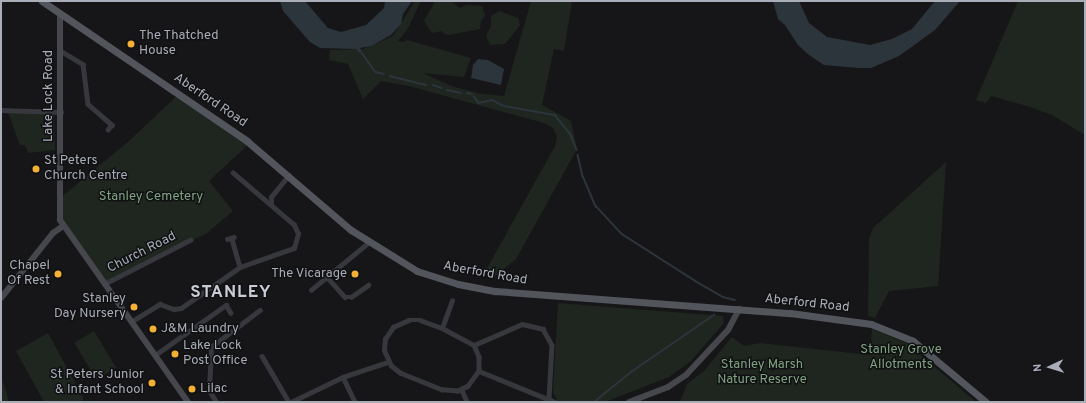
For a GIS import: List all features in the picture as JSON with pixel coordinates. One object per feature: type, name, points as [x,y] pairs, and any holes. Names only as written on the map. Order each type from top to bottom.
[{"type":"main road","name":"Aberford Road","points":[[42,1],[247,141],[369,242],[417,270],[477,287],[600,300],[739,309],[851,320],[888,329],[913,342],[986,402]]},
{"type":"street","name":"Lake Lock Road","points":[[60,13],[61,112],[58,206],[62,227],[132,322],[188,402]]},
{"type":"street","points":[[61,51],[83,64],[88,104],[112,125],[108,130]]},
{"type":"street","points":[[1,110],[61,112]]},
{"type":"street","points":[[132,322],[160,304],[174,309],[181,308],[240,267],[287,252],[296,244],[297,228],[233,173]]},
{"type":"street","points":[[271,205],[271,197],[289,175]]},
{"type":"street","points":[[1,298],[52,233],[62,227]]},
{"type":"street","points":[[231,238],[240,267]]},
{"type":"street","name":"Church Road","points":[[104,284],[190,240]]},
{"type":"street","points":[[311,290],[369,242]]},
{"type":"street","points":[[327,277],[345,297],[351,297],[368,284]]},
{"type":"street","points":[[442,328],[452,301]]},
{"type":"street","points":[[155,355],[226,305],[231,313]]},
{"type":"street","points":[[629,402],[668,388],[686,375],[728,330],[739,309]]},
{"type":"street","points":[[216,402],[209,391],[211,347],[260,310]]},
{"type":"street","points":[[414,319],[442,328],[474,345],[479,357],[479,371],[472,382],[462,390],[442,390],[400,373],[388,362],[384,350],[385,339],[397,324],[414,319]]},
{"type":"street","points":[[474,345],[522,324],[543,329],[552,345],[549,398]]},
{"type":"street","points":[[262,356],[290,402],[343,377],[388,362]]},
{"type":"street","points":[[479,371],[549,398],[555,402]]},
{"type":"street","points":[[343,377],[354,402]]},
{"type":"street","points":[[462,390],[467,402]]},
{"type":"green space","points":[[415,1],[421,1],[407,30],[398,41],[403,42],[407,40],[471,58],[464,77],[423,73],[451,86],[482,94],[504,96],[531,1],[572,1],[564,51],[554,49],[542,105],[571,121],[577,149],[516,259],[493,278],[485,272],[555,146],[557,137],[553,128],[544,123],[409,86],[381,81],[363,99],[348,64],[329,60],[330,50],[363,49],[393,36]]},
{"type":"green space","points":[[435,1],[452,2],[460,8],[467,5],[482,6],[485,16],[481,21],[480,29],[449,35],[444,34],[442,31],[432,33],[424,21]]},
{"type":"green space","points":[[1018,1],[1085,1],[1085,135],[1052,115],[1027,106],[991,96],[986,103],[976,100]]},
{"type":"green space","points":[[499,11],[518,18],[520,25],[505,44],[490,45],[486,36],[491,26],[491,16]]},
{"type":"green space","name":"Stanley Cemetery","points":[[179,94],[250,143],[209,181],[233,211],[207,233],[104,284],[62,227],[59,199],[129,141]]},
{"type":"green space","points":[[8,112],[54,114],[55,150],[28,153],[25,145],[20,145]]},
{"type":"green space","points":[[946,162],[938,286],[889,291],[875,318],[868,316],[869,239],[873,228]]},
{"type":"green space","points":[[558,303],[723,316],[724,323],[691,361],[669,377],[605,402],[558,402],[553,392]]},
{"type":"green space","name":"Stanley Marsh Nature Reserve","points":[[872,329],[908,344],[976,402],[680,402],[687,384],[704,371],[732,337],[744,346],[760,343],[870,355]]},
{"type":"green space","points":[[94,331],[116,368],[96,380],[74,343]]},
{"type":"green space","points":[[48,333],[84,399],[79,402],[44,402],[16,351]]},
{"type":"green space","points":[[1,375],[9,402],[1,402]]},
{"type":"shaded area","points":[[280,1],[305,1],[328,28],[341,32],[366,25],[384,8],[385,1],[412,1],[403,14],[401,24],[391,35],[371,46],[360,48],[362,52],[360,53],[356,49],[320,48],[310,42],[283,11]]},
{"type":"shaded area","points":[[773,1],[799,1],[809,23],[827,37],[870,45],[892,39],[912,29],[935,1],[960,1],[935,30],[899,56],[871,68],[859,68],[824,65],[809,55],[798,45],[785,25],[778,19]]},
{"type":"shaded area","points":[[478,59],[488,60],[504,69],[501,85],[471,78],[473,65]]},
{"type":"waterway","points":[[362,53],[376,72],[384,74]]},
{"type":"waterway","points":[[390,76],[426,85]]},
{"type":"waterway","points":[[433,85],[442,88]]},
{"type":"waterway","points":[[447,90],[461,93]]},
{"type":"waterway","points":[[467,93],[472,94]]},
{"type":"waterway","points":[[474,96],[479,103],[492,100],[504,106],[555,115],[571,135],[577,150]]},
{"type":"waterway","points":[[578,155],[583,176],[596,206],[622,234],[697,282],[723,297],[735,300]]},
{"type":"waterway","points":[[594,402],[631,372],[714,315]]},
{"type":"place","name":"The Thatched House","points":[[131,44]]},
{"type":"place","name":"St Peters Church Centre","points":[[36,169]]},
{"type":"place","name":"Chapel Of Rest","points":[[58,274]]},
{"type":"place","name":"The Vicarage","points":[[355,274]]},
{"type":"place","name":"Stanley Day Nursery","points":[[134,307]]},
{"type":"place","name":"J&M Laundry","points":[[153,329]]},
{"type":"place","name":"Lake Lock Post Office","points":[[175,354]]},
{"type":"place","name":"St Peters Junior & Infant School","points":[[152,383]]},
{"type":"place","name":"Lilac","points":[[192,389]]},
{"type":"district","name":"STANLEY","points":[[231,294]]},
{"type":"park label","name":"Stanley Grove Allotments","points":[[901,358]]}]
